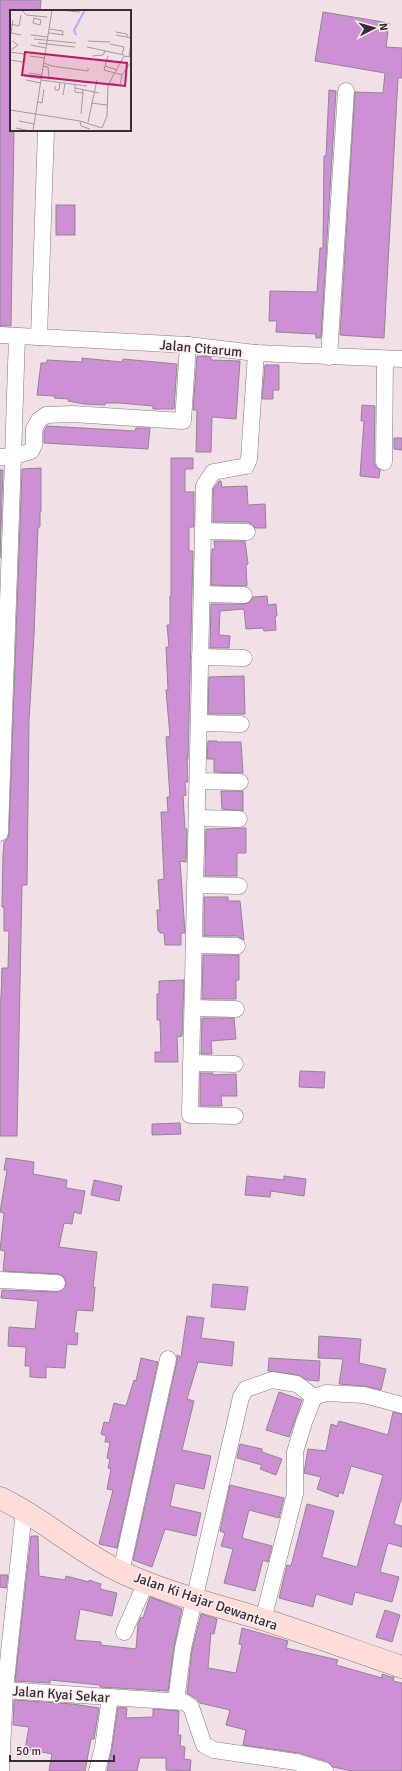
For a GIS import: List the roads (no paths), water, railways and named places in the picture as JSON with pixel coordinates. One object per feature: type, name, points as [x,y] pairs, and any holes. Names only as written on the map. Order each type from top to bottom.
[{"type":"main road","name":"Jalan Ki Hajar Dewantara","points":[[0,1498],[24,1511],[92,1556],[121,1572],[195,1600],[263,1620],[402,1667]]},
{"type":"street","points":[[329,357],[346,91]]},
{"type":"street","points":[[39,337],[46,131]]},
{"type":"street","name":"Jalan Citarum","points":[[0,335],[188,345],[256,353],[402,360]]},
{"type":"street","points":[[0,833],[7,457],[17,336]]},
{"type":"street","points":[[7,457],[31,451],[34,445],[34,429],[39,420],[46,415],[73,414],[183,421],[188,345]]},
{"type":"street","points":[[235,1116],[190,1115],[204,486],[209,476],[213,472],[246,466],[249,459],[256,353]]},
{"type":"street","points":[[384,462],[385,359]]},
{"type":"street","points":[[203,531],[247,532]]},
{"type":"street","points":[[202,594],[244,595]]},
{"type":"street","points":[[200,657],[244,658]]},
{"type":"street","points":[[199,723],[241,724]]},
{"type":"street","points":[[198,781],[240,782]]},
{"type":"street","points":[[197,818],[239,819]]},
{"type":"street","points":[[195,885],[239,886]]},
{"type":"street","points":[[194,945],[237,946]]},
{"type":"street","points":[[192,1008],[236,1009]]},
{"type":"street","points":[[191,1063],[235,1064]]},
{"type":"street","points":[[0,1280],[57,1284]]},
{"type":"street","points":[[121,1572],[168,1359]]},
{"type":"street","points":[[176,1701],[183,1648],[241,1397],[246,1389],[272,1380],[297,1384],[314,1397]]},
{"type":"street","points":[[263,1620],[294,1494],[295,1452],[304,1422],[314,1397],[326,1393],[364,1395],[402,1405]]},
{"type":"street","name":"Jalan Kyai Sekar","points":[[24,1511],[5,1690],[184,1702],[191,1707],[204,1745],[214,1750],[230,1752],[249,1764],[296,1762],[325,1771]]},
{"type":"street","points":[[124,1632],[146,1582]]},
{"type":"street","points":[[2,1771],[5,1690]]},
{"type":"street","points":[[97,1771],[103,1747],[110,1697]]}]
